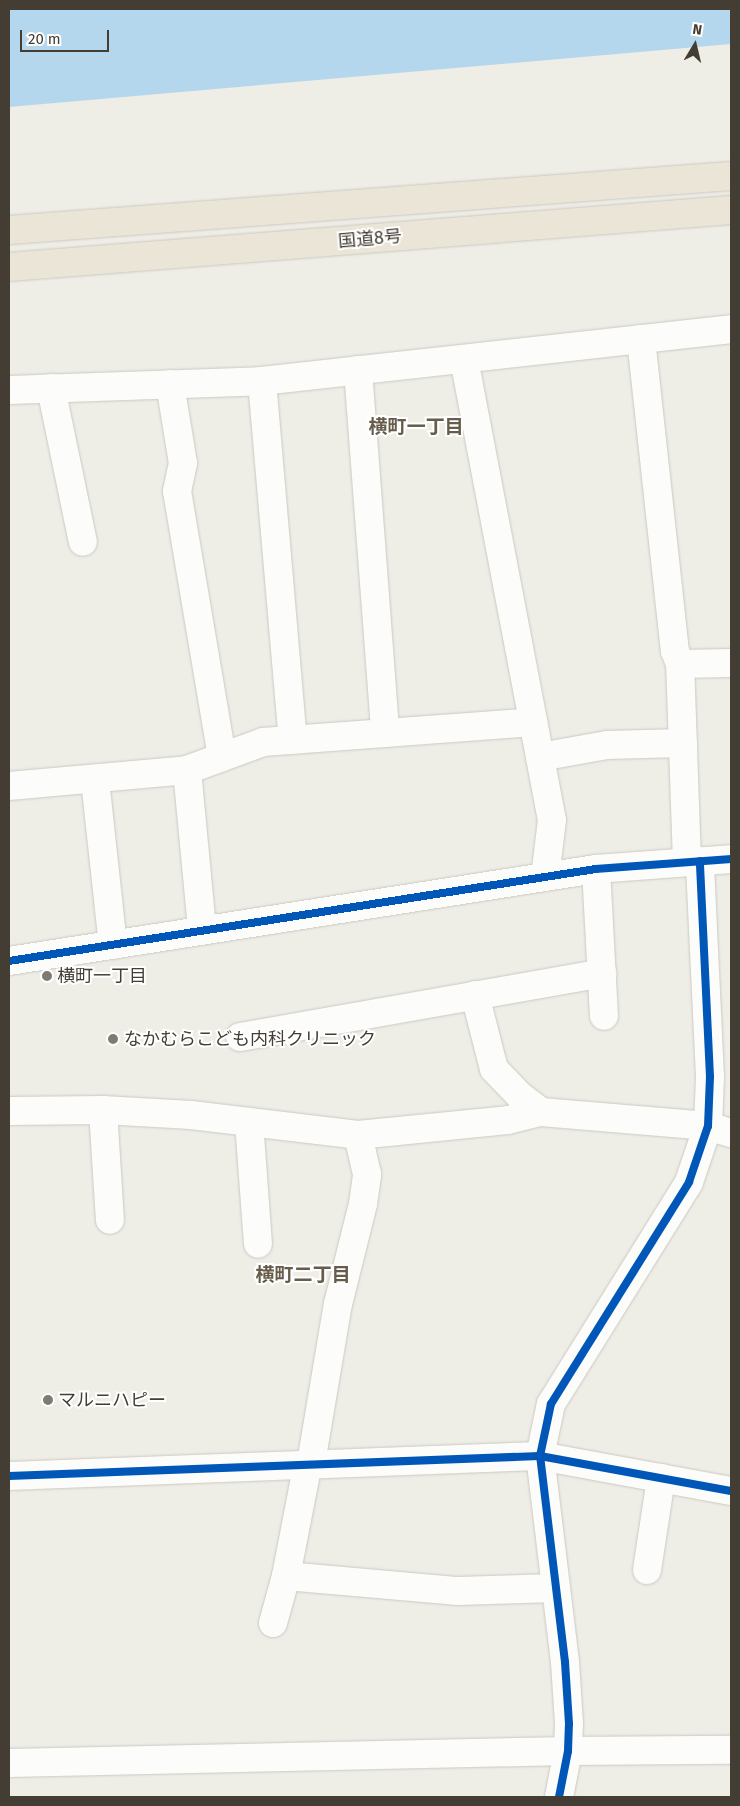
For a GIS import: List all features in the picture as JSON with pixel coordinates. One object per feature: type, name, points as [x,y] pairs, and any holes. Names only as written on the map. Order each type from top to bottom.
[{"type":"highway","name":"国道8号","points":[[9,230],[731,176]]},
{"type":"highway","name":"国道8号","points":[[9,267],[731,210]]},
{"type":"street","points":[[9,390],[262,381],[731,329]]},
{"type":"street","points":[[559,1797],[568,1751],[568,1706],[540,1456],[551,1404],[720,1130],[720,1072],[694,861],[683,743],[680,664],[675,651],[641,339]]},
{"type":"street","points":[[464,359],[552,820],[546,877]]},
{"type":"street","points":[[358,370],[385,733]]},
{"type":"street","points":[[262,381],[293,740]]},
{"type":"street","points":[[170,384],[183,463],[177,491],[222,757]]},
{"type":"street","points":[[51,388],[82,542]]},
{"type":"street","points":[[680,664],[731,663]]},
{"type":"street","points":[[9,786],[94,780],[187,770],[263,742],[533,722]]},
{"type":"street","points":[[540,757],[607,744],[683,743]]},
{"type":"street","points":[[187,770],[202,930]]},
{"type":"street","points":[[94,780],[112,945]]},
{"type":"street","points":[[9,961],[596,869],[731,859]]},
{"type":"street","points":[[596,869],[604,1016]]},
{"type":"street","points":[[240,1036],[602,973]]},
{"type":"street","points":[[475,995],[494,1069],[520,1096],[541,1112]]},
{"type":"street","points":[[9,1111],[103,1110],[192,1115],[358,1135],[508,1120],[541,1112],[720,1130]]},
{"type":"street","points":[[103,1110],[110,1220]]},
{"type":"street","points":[[249,1122],[258,1244]]},
{"type":"street","points":[[273,1623],[286,1576],[338,1304],[363,1204],[367,1174],[358,1135]]},
{"type":"street","points":[[9,1476],[309,1463],[540,1456],[731,1491]]},
{"type":"street","points":[[647,1570],[661,1478]]},
{"type":"street","points":[[286,1576],[458,1591],[556,1588]]},
{"type":"street","points":[[9,1763],[568,1751],[731,1750]]},
{"type":"water","points":[[9,9],[731,9],[731,44],[9,107]]},
{"type":"cycle path","points":[[9,961],[596,869],[731,859]]},
{"type":"cycle path","points":[[559,1797],[568,1751],[569,1724],[565,1662],[540,1456],[551,1404],[689,1182],[708,1126],[710,1077],[700,861]]},
{"type":"cycle path","points":[[9,1476],[540,1456],[731,1491]]},
{"type":"place","name":"横町一丁目","points":[[47,976]]},
{"type":"place","name":"なかむらこども内科クリニック","points":[[113,1039]]},
{"type":"place","name":"マルニハピー","points":[[48,1400]]},
{"type":"district","name":"横町一丁目","points":[[416,427]]},
{"type":"district","name":"横町二丁目","points":[[303,1275]]}]
